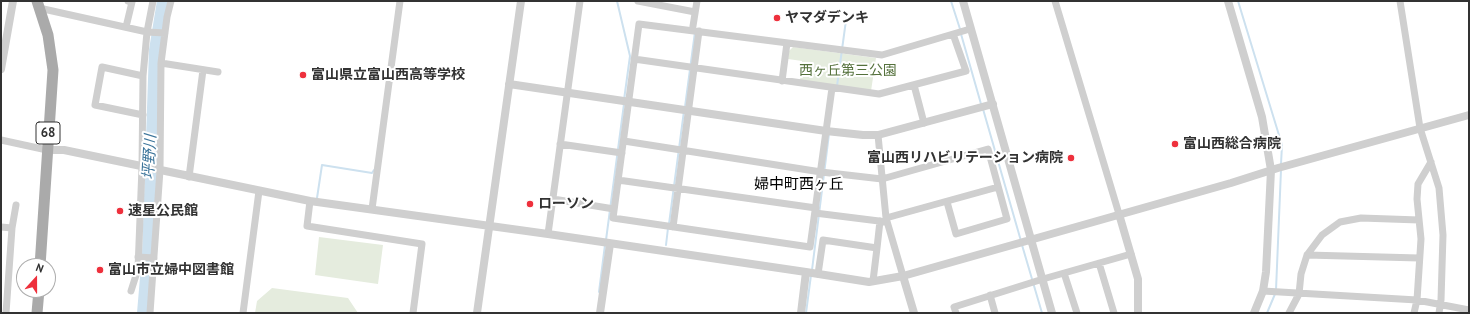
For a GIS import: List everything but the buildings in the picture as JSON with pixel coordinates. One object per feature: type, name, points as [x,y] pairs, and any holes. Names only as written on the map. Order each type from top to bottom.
[{"type":"main road","name":"68","points":[[38,4],[48,35],[52,70],[40,258]]},
{"type":"main road","points":[[37,313],[38,298]]},
{"type":"street","points":[[1,69],[13,1]]},
{"type":"street","points":[[126,27],[132,2],[128,1]]},
{"type":"street","points":[[131,291],[138,269],[142,167],[143,76],[147,32],[153,1]]},
{"type":"street","points":[[150,313],[160,170],[161,63],[171,1]]},
{"type":"street","points":[[372,209],[400,1]]},
{"type":"street","points":[[477,313],[521,1]]},
{"type":"street","points":[[548,234],[580,1]]},
{"type":"street","points":[[638,1],[695,12]]},
{"type":"street","points":[[693,26],[697,1]]},
{"type":"street","points":[[962,1],[993,104],[1052,313]]},
{"type":"street","points":[[1055,1],[1138,279],[1138,313]]},
{"type":"street","points":[[1228,1],[1262,117],[1270,170],[1266,272],[1262,291],[1254,313]]},
{"type":"street","points":[[1400,1],[1420,128],[1439,188],[1443,235],[1439,313]]},
{"type":"street","points":[[38,4],[147,32],[165,34]]},
{"type":"street","points":[[832,88],[810,247],[613,218],[639,24],[882,55],[970,29]]},
{"type":"street","points":[[672,227],[700,31]]},
{"type":"street","points":[[634,59],[879,94],[966,71],[953,34]]},
{"type":"street","points":[[782,81],[787,43]]},
{"type":"street","points":[[161,63],[218,72]]},
{"type":"street","points":[[143,76],[102,67],[95,105],[143,116]]},
{"type":"street","points":[[189,176],[203,70]]},
{"type":"street","points":[[509,84],[826,131],[863,135],[878,135],[993,104]]},
{"type":"street","points":[[914,85],[924,123]]},
{"type":"street","points":[[1,140],[47,150],[64,150],[310,201],[548,234],[873,282],[903,276],[1231,183],[1270,170],[1469,115]]},
{"type":"street","points":[[878,135],[885,221],[914,313]]},
{"type":"street","points":[[624,141],[821,172],[882,179],[988,149],[1007,219],[956,234],[947,202]]},
{"type":"street","points":[[560,144],[622,153]]},
{"type":"street","points":[[1414,313],[1417,300],[1420,239],[1417,199],[1418,184],[1431,162]]},
{"type":"street","points":[[618,180],[885,221],[998,187]]},
{"type":"street","points":[[243,313],[259,191]]},
{"type":"street","points":[[553,198],[614,209]]},
{"type":"street","points":[[310,201],[307,226],[422,244],[413,313]]},
{"type":"street","points":[[6,313],[12,228],[16,205]]},
{"type":"street","points":[[1289,313],[1299,294],[1301,274],[1307,255],[1322,235],[1340,222],[1361,218],[1419,220]]},
{"type":"street","points":[[873,282],[877,248],[885,221]]},
{"type":"street","points":[[1,227],[12,228]]},
{"type":"street","points":[[818,274],[823,240],[877,248]]},
{"type":"street","points":[[600,313],[610,244]]},
{"type":"street","points":[[956,313],[954,307],[1042,279],[1131,254]]},
{"type":"street","points":[[1307,255],[1419,258]]},
{"type":"street","points":[[138,257],[154,258]]},
{"type":"street","points":[[1099,263],[1114,313]]},
{"type":"street","points":[[801,313],[806,272]]},
{"type":"street","points":[[1064,273],[1077,313]]},
{"type":"street","points":[[1262,291],[1417,300],[1469,310]]},
{"type":"street","points":[[990,295],[995,313]]},
{"type":"green space","name":"西ヶ丘第三公園","points":[[793,47],[876,58],[871,91],[800,81],[802,61],[788,59],[789,51]]},
{"type":"green space","points":[[319,237],[383,245],[378,284],[315,275]]},
{"type":"green space","points":[[272,288],[348,298],[358,313],[255,313],[257,301]]},
{"type":"waterway","name":"坪野川","points":[[143,313],[148,254],[155,50],[163,1]]},
{"type":"waterway","points":[[617,1],[630,56],[624,100]]},
{"type":"waterway","points":[[951,1],[960,29]]},
{"type":"waterway","points":[[1238,1],[1282,145],[1281,164]]},
{"type":"waterway","points":[[837,86],[847,13]]},
{"type":"waterway","points":[[685,107],[695,32]]},
{"type":"waterway","points":[[961,34],[981,104]]},
{"type":"waterway","points":[[606,240],[624,104]]},
{"type":"waterway","points":[[983,109],[1021,241]]},
{"type":"waterway","points":[[669,224],[684,111]]},
{"type":"waterway","points":[[812,270],[829,134]]},
{"type":"waterway","points":[[317,198],[322,165],[372,173],[374,170]]},
{"type":"waterway","points":[[1276,290],[1281,170]]},
{"type":"waterway","points":[[666,245],[668,228]]},
{"type":"waterway","points":[[599,292],[605,245]]},
{"type":"waterway","points":[[1022,245],[1042,313]]},
{"type":"waterway","points":[[806,313],[811,275]]},
{"type":"waterway","points":[[1267,313],[1275,294]]},
{"type":"place","name":"ヤマダデンキ","points":[[777,18]]},
{"type":"place","name":"富山県立富山西高等学校","points":[[303,75]]},
{"type":"place","name":"富山西総合病院","points":[[1175,144]]},
{"type":"place","name":"富山西リハビリテーション病院","points":[[1071,158]]},
{"type":"place","name":"ローソン","points":[[530,204]]},
{"type":"place","name":"速星公民館","points":[[120,211]]},
{"type":"place","name":"富山市立婦中図書館","points":[[100,270]]},
{"type":"district","name":"婦中町西ヶ丘","points":[[799,185]]}]
